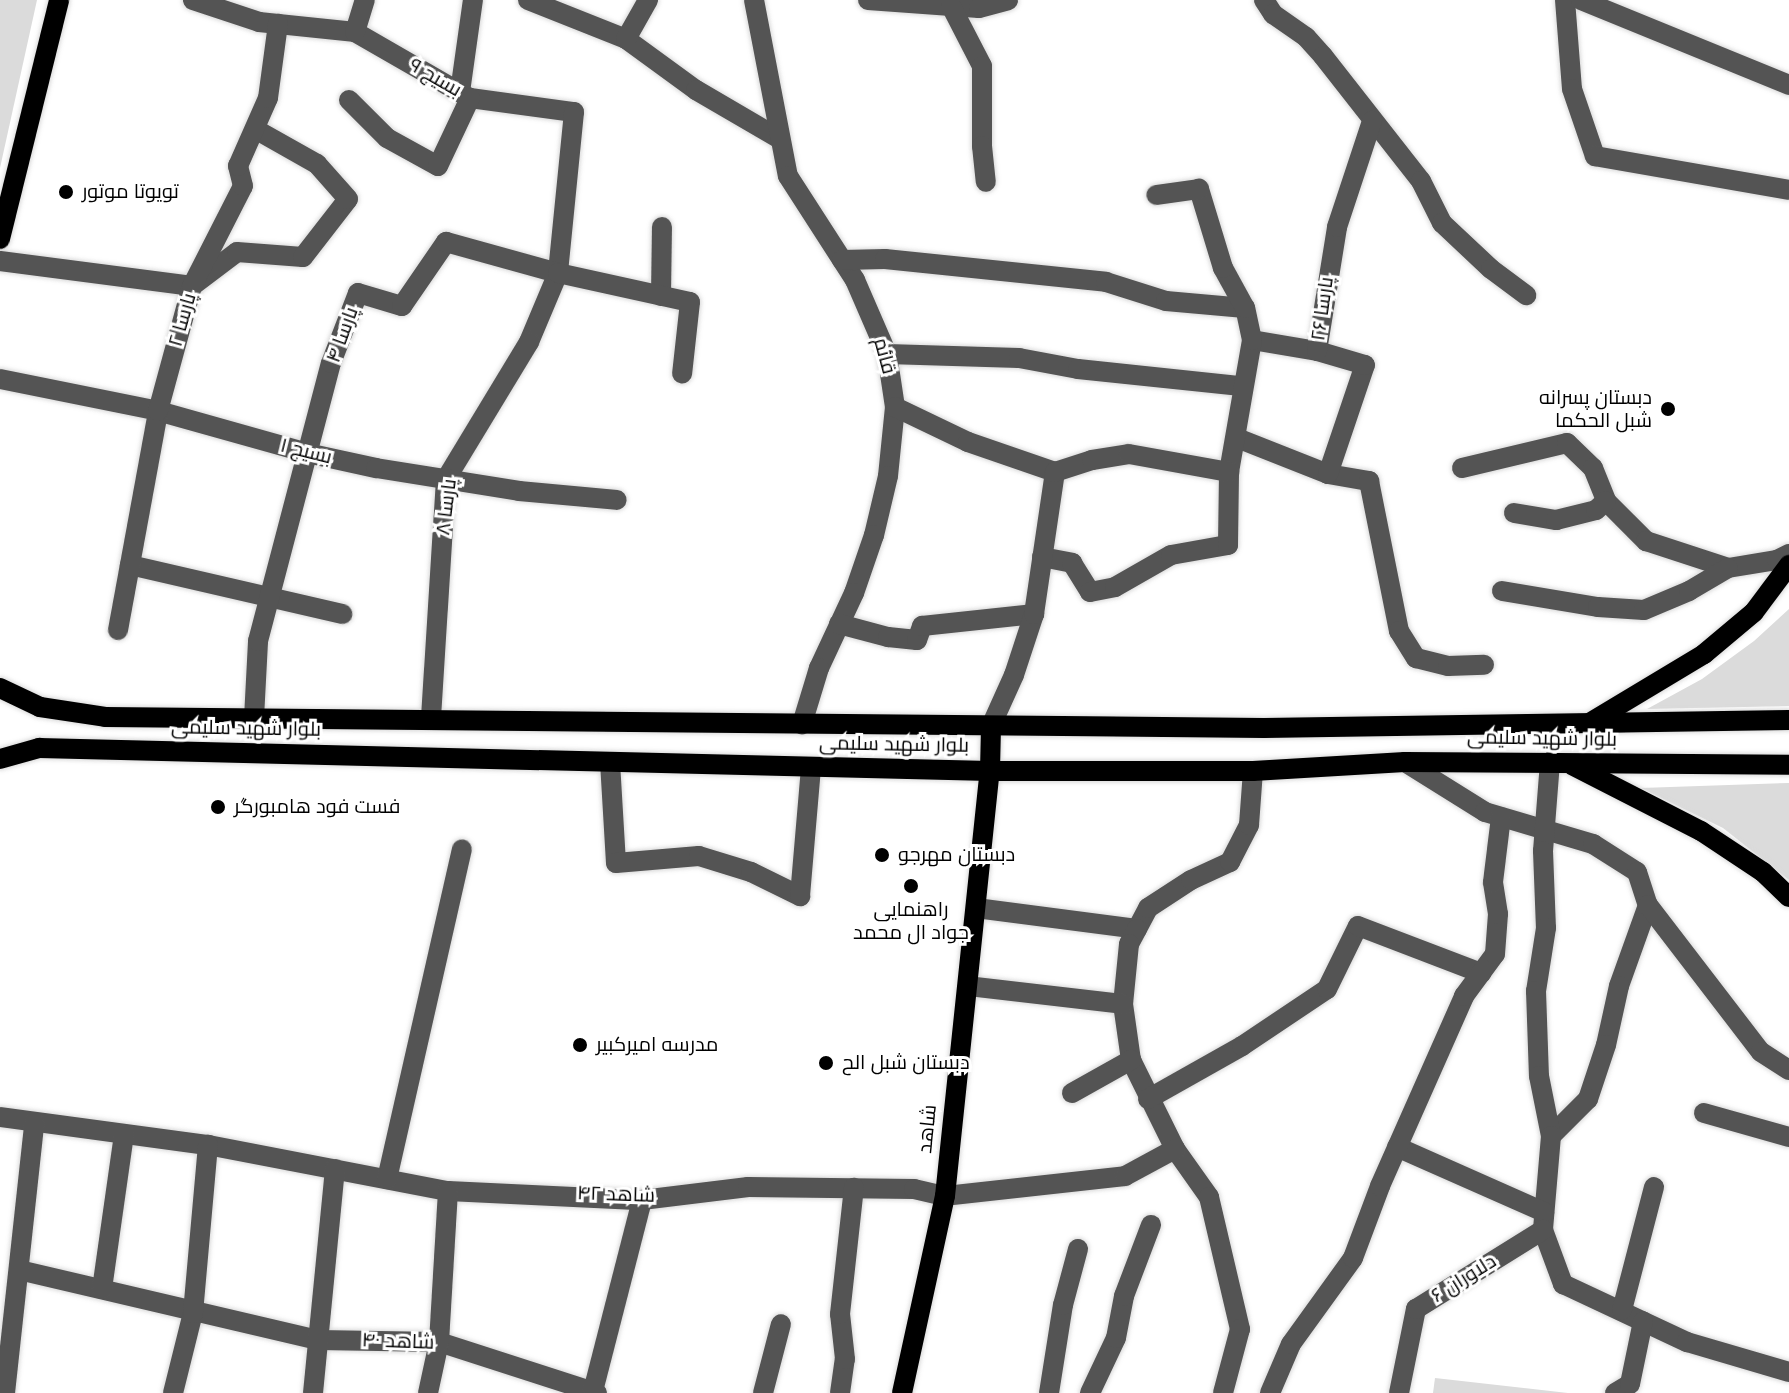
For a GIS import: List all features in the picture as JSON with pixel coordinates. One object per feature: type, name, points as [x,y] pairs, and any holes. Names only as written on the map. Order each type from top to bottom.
[{"type":"main road","points":[[0,239],[59,0]]},
{"type":"main road","points":[[1590,723],[1704,654],[1754,612],[1789,565]]},
{"type":"main road","points":[[0,677],[40,707]]},
{"type":"main road","points":[[0,688],[40,707]]},
{"type":"main road","name":"بلوار شهید سلیمی","points":[[40,707],[105,717],[991,726],[1264,728],[1789,720]]},
{"type":"main road","name":"شاهد","points":[[902,1393],[945,1196],[990,771],[991,726]]},
{"type":"main road","name":"بلوار شهید سلیمی","points":[[1,757],[39,748],[990,771],[1253,771],[1405,762],[1789,765]]},
{"type":"main road","points":[[1559,763],[1701,831],[1763,872],[1789,897]]},
{"type":"street","name":"بسیج ۹","points":[[193,0],[215,3],[259,22],[355,32],[465,95],[574,112],[558,273]]},
{"type":"street","points":[[355,32],[365,0]]},
{"type":"street","points":[[349,100],[387,138],[438,166],[465,95],[473,0]]},
{"type":"street","points":[[528,0],[626,39],[696,90],[780,139]]},
{"type":"street","points":[[626,39],[648,0]]},
{"type":"street","name":"قائم","points":[[754,0],[788,176],[855,280],[887,354],[895,407],[888,476],[874,535],[819,668],[802,724]]},
{"type":"street","points":[[868,0],[930,2],[979,8],[1008,0]]},
{"type":"street","points":[[1264,0],[1273,14],[1306,37],[1323,56],[1421,181],[1442,223],[1491,269],[1526,295]]},
{"type":"street","points":[[1565,0],[1572,89],[1595,156],[1789,190]]},
{"type":"street","points":[[1581,0],[1604,4],[1789,85]]},
{"type":"street","points":[[951,6],[982,66],[982,146],[986,182]]},
{"type":"street","name":"پارسا ۲","points":[[118,630],[158,411],[192,286],[243,186],[238,166],[268,98],[278,24]]},
{"type":"street","name":"پارسا ۲۶","points":[[1328,474],[1365,365],[1317,351],[1337,227],[1372,121]]},
{"type":"street","points":[[0,261],[192,286],[237,252],[303,257],[348,199],[317,164],[255,129]]},
{"type":"street","points":[[1042,557],[1072,563],[1090,592],[1115,587],[1171,555],[1228,545],[1229,472],[1237,438],[1241,386],[1252,340],[1245,308],[1223,268],[1199,189],[1156,195]]},
{"type":"street","points":[[661,296],[662,227]]},
{"type":"street","name":"پارسا ۴","points":[[254,718],[258,641],[331,363],[358,293],[402,306],[446,242],[558,273],[690,302],[682,374]]},
{"type":"street","points":[[842,260],[885,259],[1106,282],[1166,301],[1245,308]]},
{"type":"street","name":"پارسا ۸","points":[[431,720],[446,479],[529,342],[558,273]]},
{"type":"street","points":[[1252,340],[1317,351]]},
{"type":"street","points":[[887,354],[1019,358],[1078,369],[1241,386]]},
{"type":"street","name":"بسیج ۱","points":[[0,379],[158,411],[307,453],[519,491],[617,500]]},
{"type":"street","points":[[895,407],[968,442],[1055,472],[1092,460],[1129,454],[1229,472]]},
{"type":"street","points":[[1237,438],[1328,474],[1369,481],[1399,631],[1416,658],[1448,666],[1484,665]]},
{"type":"street","points":[[1462,468],[1567,443],[1593,468],[1606,501],[1646,541],[1728,568]]},
{"type":"street","points":[[991,726],[1014,675],[1034,614],[1055,472]]},
{"type":"street","points":[[1514,513],[1556,520],[1596,510],[1606,501]]},
{"type":"street","points":[[1502,591],[1598,607],[1644,610],[1689,591],[1728,568],[1777,560],[1789,554]]},
{"type":"street","points":[[130,565],[342,614]]},
{"type":"street","points":[[839,624],[888,637],[917,640],[922,626],[1034,614]]},
{"type":"street","points":[[610,762],[616,863],[699,856],[751,872],[800,896],[811,767]]},
{"type":"street","points":[[1405,762],[1485,812],[1593,844],[1637,872],[1648,905],[1761,1052],[1789,1070]]},
{"type":"street","points":[[1559,763],[1546,830],[1546,928],[1536,991],[1539,1076],[1551,1136],[1544,1221],[1563,1284],[1687,1342],[1789,1372]]},
{"type":"street","points":[[1223,1393],[1240,1329],[1209,1197],[1175,1149],[1148,1099],[1131,1060],[1123,1004],[1129,944],[1148,908],[1191,880],[1230,862],[1249,825],[1253,771]]},
{"type":"street","points":[[1270,1393],[1291,1344],[1353,1258],[1397,1147],[1464,996],[1495,954],[1498,914],[1493,882],[1501,817]]},
{"type":"street","points":[[387,1179],[462,849]]},
{"type":"street","points":[[1551,1136],[1588,1099],[1606,1045],[1627,959],[1648,905]]},
{"type":"street","points":[[976,908],[1137,929]]},
{"type":"street","points":[[1148,1099],[1242,1046],[1327,989],[1358,926],[1481,973]]},
{"type":"street","points":[[968,986],[1123,1004]]},
{"type":"street","points":[[1072,1093],[1131,1060]]},
{"type":"street","points":[[1704,1113],[1789,1137]]},
{"type":"street","name":"شاهد ۴۲","points":[[0,1117],[34,1124],[208,1145],[448,1191],[595,1195],[642,1200],[748,1187],[914,1189],[945,1196],[1125,1176],[1175,1149]]},
{"type":"street","points":[[5,1393],[34,1124]]},
{"type":"street","points":[[102,1289],[124,1135]]},
{"type":"street","points":[[173,1393],[193,1313],[208,1145]]},
{"type":"street","points":[[1397,1147],[1544,1221]]},
{"type":"street","points":[[313,1393],[335,1169]]},
{"type":"street","points":[[1622,1310],[1654,1187]]},
{"type":"street","points":[[840,1393],[845,1359],[840,1314],[854,1188]]},
{"type":"street","points":[[428,1393],[439,1342],[448,1191]]},
{"type":"street","points":[[595,1392],[642,1200]]},
{"type":"street","name":"دلاوران ۶","points":[[1399,1393],[1416,1309],[1544,1221]]},
{"type":"street","points":[[1090,1393],[1116,1338],[1124,1296],[1151,1225]]},
{"type":"street","points":[[1049,1393],[1063,1305],[1078,1249]]},
{"type":"street","name":"شاهد ۴۰","points":[[19,1270],[318,1340],[439,1342],[595,1392]]},
{"type":"street","points":[[1615,1393],[1630,1384],[1643,1321]]},
{"type":"street","points":[[763,1393],[781,1324]]},
{"type":"shaded area","points":[[0,0],[37,0],[0,168]]},
{"type":"shaded area","points":[[1789,609],[1789,706],[1647,709],[1702,679],[1754,641]]},
{"type":"shaded area","points":[[1789,783],[1789,880],[1723,828],[1641,788]]},
{"type":"shaded area","points":[[1435,1378],[1568,1393],[1433,1393]]},
{"type":"place","name":"تویوتا موتور","points":[[66,192]]},
{"type":"place","name":"دبستان پسرانه شبل الحکما","points":[[1668,409]]},
{"type":"place","name":"فست فود هامبورگر","points":[[218,807]]},
{"type":"place","name":"دبستان مهرجو","points":[[882,855]]},
{"type":"place","name":"راهنمایی جواد ال محمد","points":[[911,886]]},
{"type":"place","name":"مدرسه امیرکبیر","points":[[580,1045]]},
{"type":"place","name":"دبستان شبل الح","points":[[826,1063]]}]
